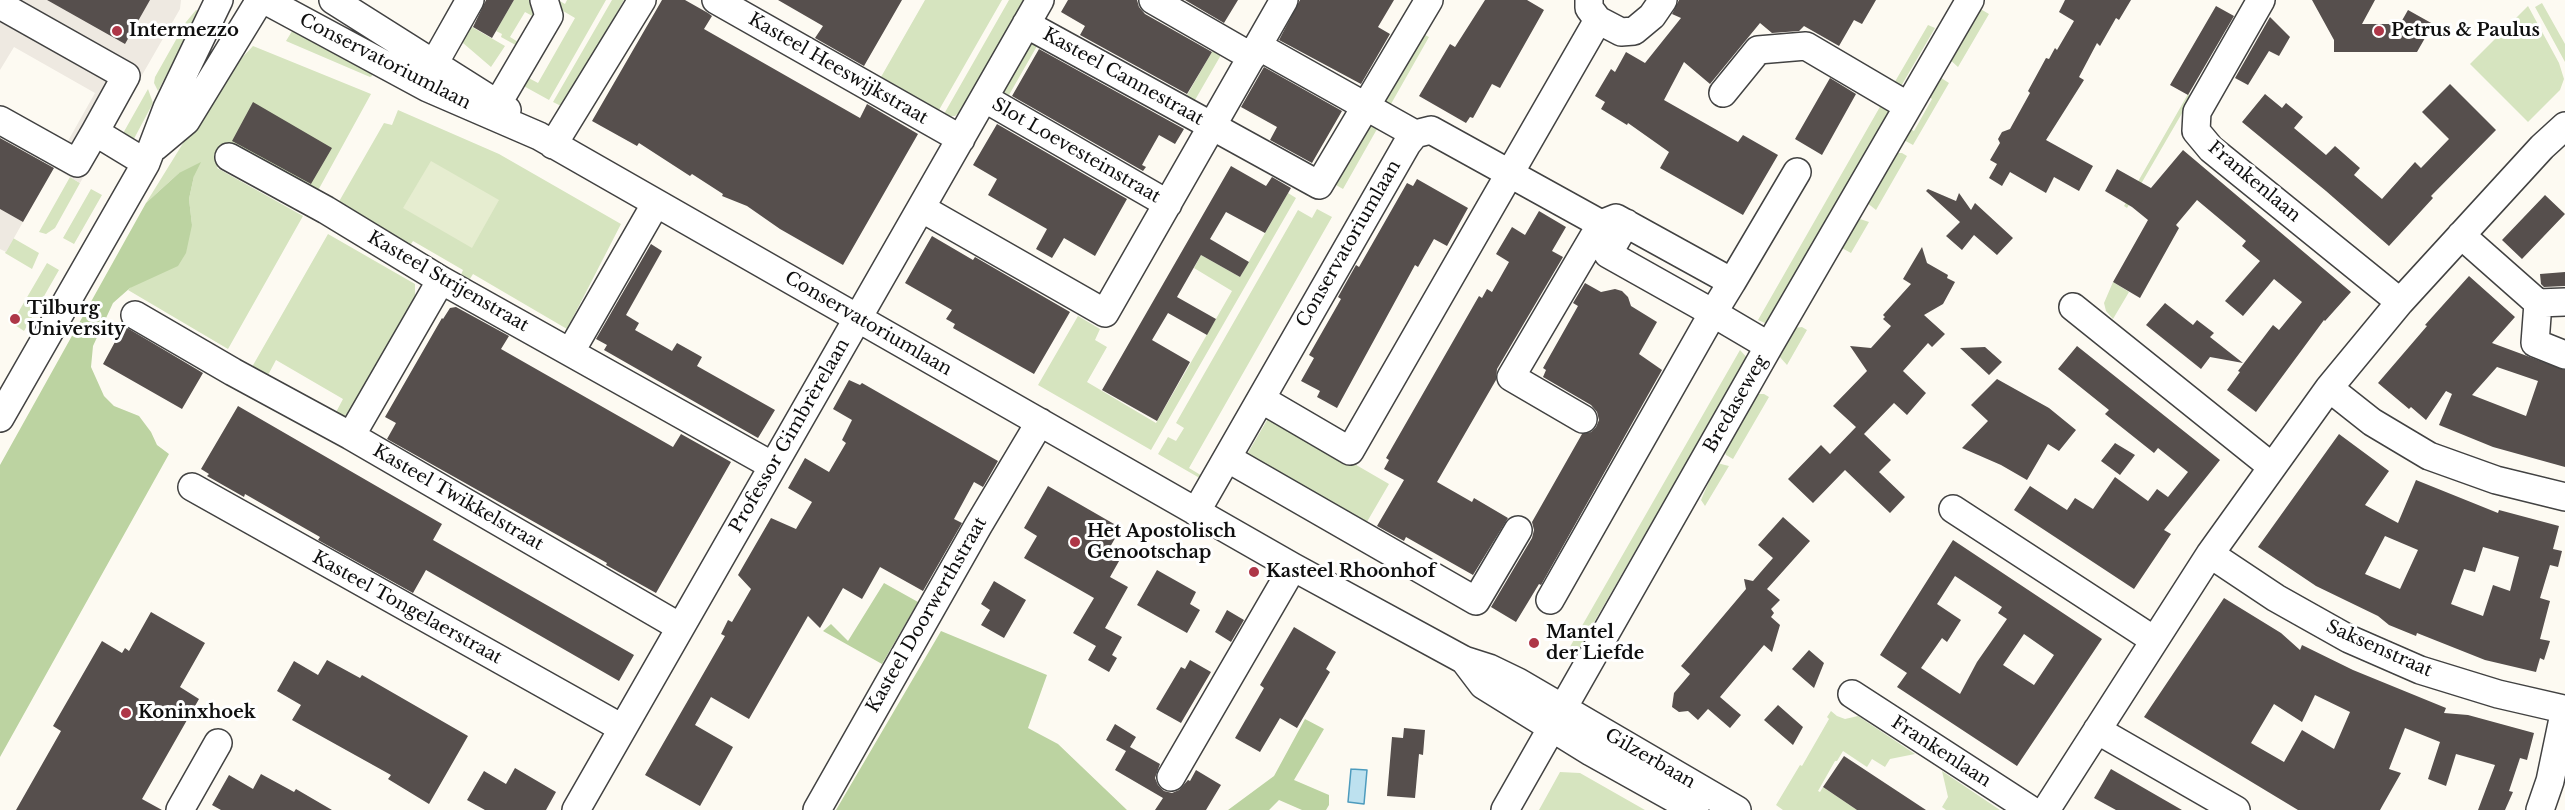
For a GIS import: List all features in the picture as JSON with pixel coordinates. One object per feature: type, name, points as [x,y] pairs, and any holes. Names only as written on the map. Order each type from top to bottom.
[{"type":"street","points":[[0,418],[150,155],[167,108],[219,0]]},
{"type":"street","points":[[150,155],[186,121],[260,0]]},
{"type":"street","name":"Conservatoriumlaan","points":[[265,0],[428,88],[495,109]]},
{"type":"street","name":"Conservatoriumlaan","points":[[333,0],[435,62],[495,109],[546,140],[1293,567],[1464,660],[1490,668],[1557,718]]},
{"type":"street","points":[[435,62],[470,0]]},
{"type":"street","points":[[495,109],[549,16],[544,0]]},
{"type":"street","points":[[546,140],[642,0]]},
{"type":"street","name":"Kasteel Heeswijkstraat","points":[[716,0],[961,139]]},
{"type":"street","name":"Professor Gimbrèrelaan","points":[[576,810],[1040,0]]},
{"type":"street","points":[[1153,0],[1366,105],[1415,134],[1431,130],[1510,175],[1732,282]]},
{"type":"street","name":"Kasteel Cannestraat","points":[[1026,24],[1212,126],[1284,0]]},
{"type":"street","points":[[1212,126],[1319,185],[1429,0]]},
{"type":"street","points":[[1261,399],[1350,451],[1510,175],[1594,10],[1621,32],[1634,31],[1652,16],[1663,0]]},
{"type":"street","name":"Bredaseweg","points":[[1505,810],[1769,346],[1970,0]]},
{"type":"street","name":"Frankenlaan","points":[[2261,0],[2197,112],[2196,131],[2211,149],[2400,302]]},
{"type":"street","points":[[0,5],[126,76],[77,163],[0,120]]},
{"type":"street","points":[[1723,93],[1758,50],[1806,46],[1908,106]]},
{"type":"street","name":"Slot Loevesteinstraat","points":[[984,98],[1168,204]]},
{"type":"street","name":"Slot Loevesteinstraat","points":[[921,208],[1105,313],[1212,126]]},
{"type":"street","points":[[2046,810],[2210,554],[2329,388],[2400,302],[2542,147],[2565,126]]},
{"type":"street","points":[[94,132],[150,155]]},
{"type":"street","name":"Conservatoriumlaan","points":[[1196,512],[1407,144],[1415,134]]},
{"type":"street","name":"Kasteel Strijenstraat","points":[[229,157],[326,210],[441,280],[773,466]]},
{"type":"street","points":[[1550,600],[1797,172]]},
{"type":"street","points":[[571,351],[656,203]]},
{"type":"street","points":[[1613,223],[1608,254],[1769,346]]},
{"type":"street","points":[[1583,419],[1511,377],[1613,223]]},
{"type":"street","points":[[2461,235],[2538,303],[2565,302]]},
{"type":"street","points":[[351,436],[441,280]]},
{"type":"street","points":[[2538,303],[2535,344],[2565,355]]},
{"type":"street","points":[[2073,307],[2271,466]]},
{"type":"street","name":"Kasteel Twikkelstraat","points":[[135,315],[233,372],[351,436],[680,627]]},
{"type":"street","points":[[2329,388],[2372,422],[2429,456],[2496,480],[2565,497]]},
{"type":"street","name":"Kasteel Doorwerthstraat","points":[[817,810],[978,526],[1040,422]]},
{"type":"street","points":[[1227,458],[1476,601],[1518,530]]},
{"type":"street","name":"Kasteel Tongelaerstraat","points":[[192,487],[622,728]]},
{"type":"street","points":[[1953,508],[2154,640]]},
{"type":"street","name":"Saksenstraat","points":[[2210,554],[2276,598],[2349,639],[2420,670],[2498,694],[2564,709]]},
{"type":"street","points":[[1171,777],[1293,567]]},
{"type":"street","name":"Frankenlaan","points":[[1852,694],[2031,810]]},
{"type":"street","points":[[2540,810],[2550,781],[2564,709]]},
{"type":"street","name":"Gilzerbaan","points":[[1557,718],[1695,810]]},
{"type":"street","name":"Gilzerbaan","points":[[1557,718],[1737,810]]},
{"type":"street","points":[[2097,730],[2236,810]]},
{"type":"street","points":[[180,810],[218,743]]},
{"type":"green space","points":[[514,0],[531,0],[538,19],[525,12],[510,37],[523,45],[521,48],[501,37],[502,34],[496,31]]},
{"type":"green space","points":[[558,0],[565,4],[567,0],[606,0],[549,100],[520,84],[525,76],[538,83],[575,18],[553,5]]},
{"type":"green space","points":[[612,0],[624,0],[564,105],[553,102]]},
{"type":"green space","points":[[925,0],[1002,0],[939,110],[881,77]]},
{"type":"green space","points":[[1009,0],[1024,0],[960,112],[955,116],[944,114]]},
{"type":"green space","points":[[2542,3],[2565,44],[2565,62],[2535,7]]},
{"type":"green space","points":[[2528,6],[2559,63],[2564,79],[2560,90],[2528,122],[2470,64]]},
{"type":"green space","points":[[1977,7],[1989,14],[1958,67],[1948,58]]},
{"type":"green space","points":[[196,10],[204,13],[196,18],[158,91],[154,83],[155,77],[186,22]]},
{"type":"green space","points":[[465,23],[505,46],[491,67],[456,37]]},
{"type":"green space","points":[[1928,25],[1935,28],[1900,88],[1893,85]]},
{"type":"green space","points":[[294,28],[374,71],[372,76],[286,41]]},
{"type":"green space","points":[[1032,34],[1041,39],[1009,95],[1000,90]]},
{"type":"green space","points":[[1423,34],[1429,37],[1387,111],[1381,107]]},
{"type":"green space","points":[[1217,43],[1225,48],[1191,107],[1183,102]]},
{"type":"green space","points":[[253,46],[371,94],[315,196],[232,147],[217,168],[303,216],[228,349],[128,290],[192,225],[189,199],[194,176],[179,173],[146,203],[224,77]]},
{"type":"green space","points":[[1938,76],[1949,83],[1913,145],[1902,139],[1908,128],[1914,131],[1932,99],[1927,95]]},
{"type":"green space","points":[[148,89],[153,103],[128,150],[117,144]]},
{"type":"green space","points":[[2188,94],[2192,96],[2127,208],[2124,206]]},
{"type":"green space","points":[[1881,105],[1887,108],[1891,115],[1772,322],[1765,323],[1758,320]]},
{"type":"green space","points":[[398,110],[499,154],[621,224],[567,329],[473,274],[468,282],[460,277],[463,270],[413,241],[409,247],[337,205],[384,123],[392,125]]},
{"type":"green space","points":[[1374,119],[1381,122],[1343,189],[1336,185]]},
{"type":"green space","points":[[1894,153],[1907,156],[1876,210],[1866,202]]},
{"type":"green space","points":[[431,161],[499,200],[472,248],[403,208]]},
{"type":"green space","points":[[201,162],[194,176],[189,199],[192,225],[186,253],[178,266],[130,288],[113,303],[93,346],[91,367],[104,396],[114,406],[139,416],[157,445],[169,454],[0,757],[0,465],[146,203],[179,173]]},
{"type":"green space","points":[[70,177],[80,183],[55,228],[46,234],[39,232]]},
{"type":"green space","points":[[91,189],[102,195],[74,244],[63,238]]},
{"type":"green space","points":[[1288,193],[1296,198],[1151,450],[1038,385],[1078,316],[1100,329],[1095,340],[1107,347],[1087,382],[1156,423],[1232,291],[1194,268],[1201,255],[1240,277]]},
{"type":"green space","points":[[1317,209],[1332,217],[1189,468],[1209,480],[1203,480],[1158,454],[1168,437],[1176,441],[1184,428],[1176,423],[1298,210],[1312,218]]},
{"type":"green space","points":[[1857,218],[1869,222],[1851,253],[1840,247]]},
{"type":"green space","points":[[328,234],[415,284],[415,302],[349,413],[342,418],[334,416],[343,399],[276,360],[267,377],[252,367]]},
{"type":"green space","points":[[13,238],[39,253],[32,269],[5,253]]},
{"type":"green space","points":[[47,263],[59,270],[24,331],[12,323]]},
{"type":"green space","points":[[2113,282],[2129,292],[2113,319],[2106,311],[2104,303]]},
{"type":"green space","points":[[1802,327],[1807,330],[1787,365],[1778,355],[1794,328]]},
{"type":"green space","points":[[1740,350],[1750,361],[1693,451],[1574,657],[1567,652]]},
{"type":"green space","points":[[1756,394],[1769,397],[1733,459],[1726,455],[1724,450]]},
{"type":"green space","points":[[1270,415],[1389,484],[1364,527],[1245,458]]},
{"type":"green space","points":[[1717,463],[1729,466],[1705,506],[1701,500]]},
{"type":"green space","points":[[884,583],[918,602],[882,664],[823,631],[831,624],[848,641]]},
{"type":"green space","points":[[941,631],[1047,675],[1028,728],[1058,744],[1127,810],[836,810]]},
{"type":"green space","points":[[1831,711],[1845,719],[1858,716],[1915,754],[1890,759],[1885,767],[1872,759],[1867,767],[1843,751],[1818,791],[1820,792],[1823,787],[1857,810],[1783,810],[1776,805],[1800,765],[1802,766],[1829,719],[1827,717]]},
{"type":"green space","points":[[1305,719],[1324,729],[1294,780],[1329,795],[1329,805],[1326,810],[1302,810],[1279,800],[1269,810],[1228,810],[1274,776]]},
{"type":"green space","points":[[1942,771],[2000,810],[1946,810],[1942,807],[1948,797]]},
{"type":"green space","points":[[1560,772],[1580,773],[1645,810],[1539,810]]},
{"type":"shaded area","points":[[0,0],[47,0],[119,41],[143,0],[181,0],[180,9],[80,183],[0,136],[0,112],[64,148],[95,93],[14,47],[0,70]],"holes":[[[22,32],[116,58],[103,79]]]},
{"type":"shaded area","points":[[0,209],[23,222],[6,252],[0,249]]},
{"type":"water","points":[[1351,769],[1367,770],[1364,804],[1348,802]]},
{"type":"building","name":"Intermezzo","points":[[47,0],[150,0],[125,44]]},
{"type":"building","points":[[486,0],[514,0],[492,38],[473,27]]},
{"type":"building","points":[[662,0],[685,0],[708,13],[712,16],[704,29],[860,118],[867,104],[918,134],[843,265],[780,229],[747,206],[722,196],[723,194],[692,174],[690,176],[639,143],[637,146],[592,121]]},
{"type":"building","points":[[778,0],[902,0],[864,66],[815,38],[823,26]]},
{"type":"building","points":[[1068,0],[1137,0],[1145,14],[1212,52],[1187,94],[1080,35],[1085,26],[1061,12]]},
{"type":"building","points":[[1185,0],[1238,0],[1224,23]]},
{"type":"building","points":[[1300,0],[1394,0],[1378,27],[1390,34],[1361,84],[1279,40]]},
{"type":"building","points":[[1485,0],[1527,0],[1544,10],[1500,88],[1492,84],[1473,118],[1470,117],[1466,123],[1419,96],[1450,44],[1455,47]]},
{"type":"building","points":[[1679,0],[1876,0],[1862,24],[1854,20],[1839,46],[1804,26],[1799,31],[1772,33],[1760,23],[1710,84],[1684,62],[1664,100],[1738,142],[1743,135],[1778,155],[1743,215],[1660,168],[1669,152],[1628,123],[1627,125],[1601,109],[1605,102],[1595,96],[1611,69],[1615,72],[1626,52],[1645,63],[1681,18],[1672,14]]},
{"type":"building","points":[[2065,0],[2131,0],[2119,20],[2116,18],[2100,46],[2097,43],[2079,77],[2084,80],[2046,140],[2093,166],[2079,191],[2054,177],[2046,193],[2010,172],[2002,186],[1989,178],[1997,164],[1990,160],[2000,143],[1998,139],[2002,132],[2010,129],[2046,58],[2049,59],[2055,48],[2057,50],[2074,21],[2059,12]]},
{"type":"building","name":"Petrus & Paulus","points":[[2312,0],[2375,0],[2362,24],[2400,24],[2408,10],[2433,24],[2417,52],[2334,52],[2334,40]]},
{"type":"building","points":[[2216,6],[2234,16],[2188,95],[2170,85]]},
{"type":"building","points":[[2270,17],[2290,37],[2279,56],[2269,51],[2248,85],[2235,78]]},
{"type":"building","points":[[1039,49],[1184,129],[1175,144],[1159,135],[1142,165],[1146,167],[1143,171],[1012,96]]},
{"type":"building","points":[[1264,67],[1342,111],[1312,163],[1270,140],[1277,127],[1241,107]]},
{"type":"building","points":[[1830,78],[1856,94],[1822,155],[1795,139]]},
{"type":"building","points":[[2450,84],[2496,130],[2431,196],[2433,198],[2389,246],[2242,122],[2265,94],[2282,108],[2286,103],[2303,117],[2294,128],[2326,155],[2335,146],[2360,168],[2354,175],[2382,199],[2415,162],[2421,168],[2449,139],[2422,112]]},
{"type":"building","points":[[253,102],[332,148],[311,184],[232,141]]},
{"type":"building","points":[[997,124],[1127,199],[1095,256],[1064,238],[1052,258],[1036,249],[1047,229],[988,195],[997,179],[973,165]]},
{"type":"building","points":[[0,138],[54,168],[23,222],[0,209]]},
{"type":"building","points":[[2183,150],[2351,292],[2324,320],[2256,412],[2227,390],[2240,372],[2238,371],[2273,325],[2279,330],[2302,302],[2274,279],[2243,316],[2225,301],[2260,261],[2242,246],[2246,241],[2197,200],[2176,225],[2179,228],[2140,298],[2113,282],[2148,220],[2132,207],[2105,191],[2117,169],[2151,188]]},
{"type":"building","points":[[1231,166],[1266,186],[1272,177],[1291,188],[1265,233],[1226,212],[1210,239],[1249,262],[1240,277],[1201,255],[1177,297],[1216,319],[1207,335],[1168,313],[1152,340],[1190,362],[1157,421],[1102,390]]},
{"type":"building","points":[[1417,179],[1468,208],[1447,246],[1434,239],[1418,267],[1415,265],[1337,408],[1317,397],[1320,391],[1301,381],[1314,358],[1309,355],[1341,299],[1338,297],[1356,265],[1359,267],[1407,183],[1413,186]]},
{"type":"building","points":[[1928,189],[1956,201],[1959,193],[1971,210],[1975,203],[2013,238],[1997,255],[1974,235],[1962,250],[1946,236],[1960,222],[1926,191]]},
{"type":"building","points":[[2545,195],[2565,214],[2522,259],[2502,240]]},
{"type":"building","points":[[1539,211],[1566,227],[1552,251],[1563,257],[1497,369],[1496,380],[1437,482],[1472,502],[1474,498],[1508,518],[1473,575],[1406,537],[1404,541],[1377,526],[1404,480],[1384,469],[1389,460],[1386,458],[1479,296],[1482,298],[1487,289],[1492,292],[1509,262],[1496,254],[1512,227],[1525,235]]},
{"type":"building","points":[[932,236],[973,260],[975,257],[1070,312],[1034,374],[953,328],[955,324],[946,319],[952,310],[905,283]]},
{"type":"building","points":[[651,244],[662,251],[626,315],[639,323],[635,330],[672,351],[677,343],[702,357],[697,366],[775,410],[758,438],[604,350],[607,345],[596,339]]},
{"type":"building","points":[[1922,247],[1927,263],[1948,275],[1947,278],[1955,282],[1943,304],[1924,315],[1945,334],[1932,347],[1928,343],[1903,371],[1926,393],[1907,415],[1894,403],[1864,434],[1891,460],[1879,472],[1905,497],[1890,513],[1845,470],[1813,503],[1788,479],[1821,445],[1830,454],[1856,427],[1833,406],[1867,371],[1850,346],[1871,348],[1891,326],[1883,319],[1885,317],[1883,315],[1911,284],[1903,279]]},
{"type":"building","points":[[2565,272],[2565,286],[2544,287],[2541,284],[2540,274]]},
{"type":"building","points":[[2469,276],[2515,317],[2492,343],[2565,370],[2565,467],[2493,447],[2439,425],[2452,394],[2446,391],[2426,420],[2378,383],[2427,326],[2425,325]],"holes":[[[2497,367],[2538,381],[2526,416],[2472,395]]]},
{"type":"building","points":[[1585,283],[1601,292],[1615,289],[1622,291],[1628,297],[1631,306],[1657,322],[1639,354],[1662,370],[1541,585],[1539,584],[1516,622],[1491,607],[1532,538],[1534,530],[1532,522],[1582,434],[1591,432],[1599,420],[1597,412],[1591,405],[1543,377],[1546,370],[1543,368],[1578,306],[1573,303]]},
{"type":"building","points":[[2165,303],[2193,325],[2197,320],[2214,333],[2210,337],[2243,363],[2210,357],[2201,369],[2146,325]]},
{"type":"building","points":[[456,307],[509,336],[501,349],[673,447],[681,434],[731,462],[656,593],[387,439],[396,423],[385,417],[442,318],[450,308]]},
{"type":"building","points":[[124,326],[203,373],[182,409],[103,364],[116,340],[118,342]]},
{"type":"building","points":[[2077,346],[2220,460],[2164,530],[2171,534],[2134,589],[2014,510],[2030,486],[2067,510],[2075,498],[2093,509],[2115,477],[2148,501],[2157,489],[2168,497],[2188,472],[2158,448],[2154,453],[2105,414],[2109,410],[2058,369]]},
{"type":"building","points":[[1985,347],[2002,362],[1989,375],[1960,348]]},
{"type":"building","points":[[1997,379],[2049,408],[2076,430],[2059,451],[2048,444],[2027,480],[2001,465],[1962,448],[1988,421],[1971,405]]},
{"type":"building","points":[[849,380],[860,385],[862,383],[998,461],[983,487],[974,482],[954,519],[962,523],[923,591],[880,567],[862,599],[843,588],[820,628],[808,616],[749,719],[711,697],[695,725],[733,747],[700,806],[645,775],[725,636],[721,634],[728,620],[732,622],[751,589],[738,575],[771,518],[796,529],[812,502],[788,488],[805,458],[829,472],[846,443],[842,440],[852,420],[833,409]]},
{"type":"building","points":[[238,406],[442,524],[433,540],[634,655],[619,681],[426,570],[413,593],[318,540],[320,537],[245,494],[244,497],[207,476],[209,474],[201,469]]},
{"type":"building","points":[[2339,434],[2389,471],[2365,505],[2398,523],[2416,480],[2498,513],[2499,510],[2559,526],[2553,549],[2562,551],[2558,567],[2550,565],[2540,598],[2550,601],[2540,639],[2550,641],[2544,660],[2540,658],[2536,672],[2485,660],[2417,633],[2416,636],[2389,625],[2378,616],[2316,586],[2258,547]],"holes":[[[2385,536],[2418,550],[2400,589],[2365,574]],[[2483,547],[2519,557],[2510,591],[2493,585],[2483,616],[2451,604],[2464,569],[2475,572]]]},
{"type":"building","points":[[2115,443],[2135,455],[2120,475],[2101,461]]},
{"type":"building","name":"Het Apostolisch Genootschap","points":[[1048,486],[1121,528],[1110,547],[1123,554],[1110,577],[1128,587],[1105,628],[1122,637],[1112,655],[1117,658],[1109,672],[1088,660],[1096,646],[1073,633],[1094,598],[1024,558],[1037,536],[1024,528]]},
{"type":"building","points":[[1783,517],[1810,541],[1767,589],[1780,600],[1771,609],[1774,613],[1771,617],[1780,625],[1772,652],[1764,645],[1720,697],[1741,715],[1730,728],[1708,709],[1698,720],[1688,711],[1679,712],[1672,707],[1674,693],[1690,674],[1681,666],[1746,589],[1744,579],[1753,581],[1773,558],[1758,545]]},
{"type":"building","points":[[1953,540],[2102,639],[2017,766],[1897,687],[1907,673],[1880,655]],"holes":[[[1955,576],[2002,607],[1998,613],[2007,619],[1977,662],[1960,694],[1921,668],[1942,638],[1947,642],[1961,620],[1937,604]],[[2024,634],[2054,655],[2034,685],[2003,665]]]},
{"type":"building","points":[[1157,570],[1196,592],[1190,604],[1200,610],[1187,633],[1137,605]]},
{"type":"building","points":[[994,581],[1026,600],[1004,638],[981,625],[990,610],[981,604]]},
{"type":"building","points":[[2224,598],[2281,633],[2300,650],[2302,645],[2353,670],[2446,708],[2444,713],[2468,715],[2534,733],[2527,760],[2520,758],[2509,791],[2513,792],[2505,810],[2478,810],[2495,765],[2456,754],[2446,786],[2428,779],[2440,742],[2405,728],[2389,769],[2401,773],[2380,810],[2298,810],[2144,717]],"holes":[[[2315,695],[2350,712],[2334,749],[2302,730],[2284,762],[2251,743],[2274,704],[2302,722]]]},
{"type":"building","points":[[1227,610],[1244,620],[1231,642],[1215,632]]},
{"type":"building","name":"Koninxhoek","points":[[151,612],[205,643],[180,687],[199,699],[142,799],[162,810],[16,810],[61,731],[53,726],[102,641],[122,653],[125,648],[129,651]]},
{"type":"building","points":[[1294,627],[1336,652],[1326,669],[1330,672],[1297,728],[1280,718],[1260,752],[1235,738],[1264,688],[1260,685]]},
{"type":"building","points":[[1809,650],[1824,663],[1814,688],[1792,669]]},
{"type":"building","points":[[327,660],[360,678],[362,675],[468,736],[429,804],[388,779],[391,775],[292,720],[301,705],[277,691],[294,661],[318,675]]},
{"type":"building","points":[[1190,660],[1211,672],[1181,723],[1156,709],[1181,667],[1185,669]]},
{"type":"building","points":[[1778,705],[1803,727],[1793,745],[1764,720]]},
{"type":"building","points":[[1115,724],[1136,737],[1130,747],[1160,764],[1155,778],[1164,791],[1172,793],[1179,790],[1188,780],[1190,781],[1196,770],[1221,785],[1206,810],[1155,810],[1163,798],[1115,770],[1126,751],[1106,740]]},
{"type":"building","points":[[1404,728],[1425,730],[1423,755],[1419,754],[1415,798],[1387,796],[1392,737],[1403,738]]},
{"type":"building","points":[[1844,756],[1926,810],[1857,810],[1823,787]]},
{"type":"building","points":[[515,768],[556,792],[546,810],[485,810],[467,800],[484,771],[506,784]]},
{"type":"building","points":[[2111,769],[2182,810],[2116,810],[2094,798]]},
{"type":"building","points":[[261,774],[294,792],[296,789],[332,810],[221,810],[212,805],[229,775],[253,789]]},
{"type":"place","name":"Intermezzo","points":[[117,31]]},
{"type":"place","name":"Petrus & Paulus","points":[[2379,31]]},
{"type":"place","name":"Tilburg University","points":[[15,319]]},
{"type":"place","name":"Het Apostolisch Genootschap","points":[[1075,542]]},
{"type":"place","name":"Kasteel Rhoonhof","points":[[1254,572]]},
{"type":"place","name":"Mantel der Liefde","points":[[1534,643]]},
{"type":"place","name":"Koninxhoek","points":[[126,713]]}]
